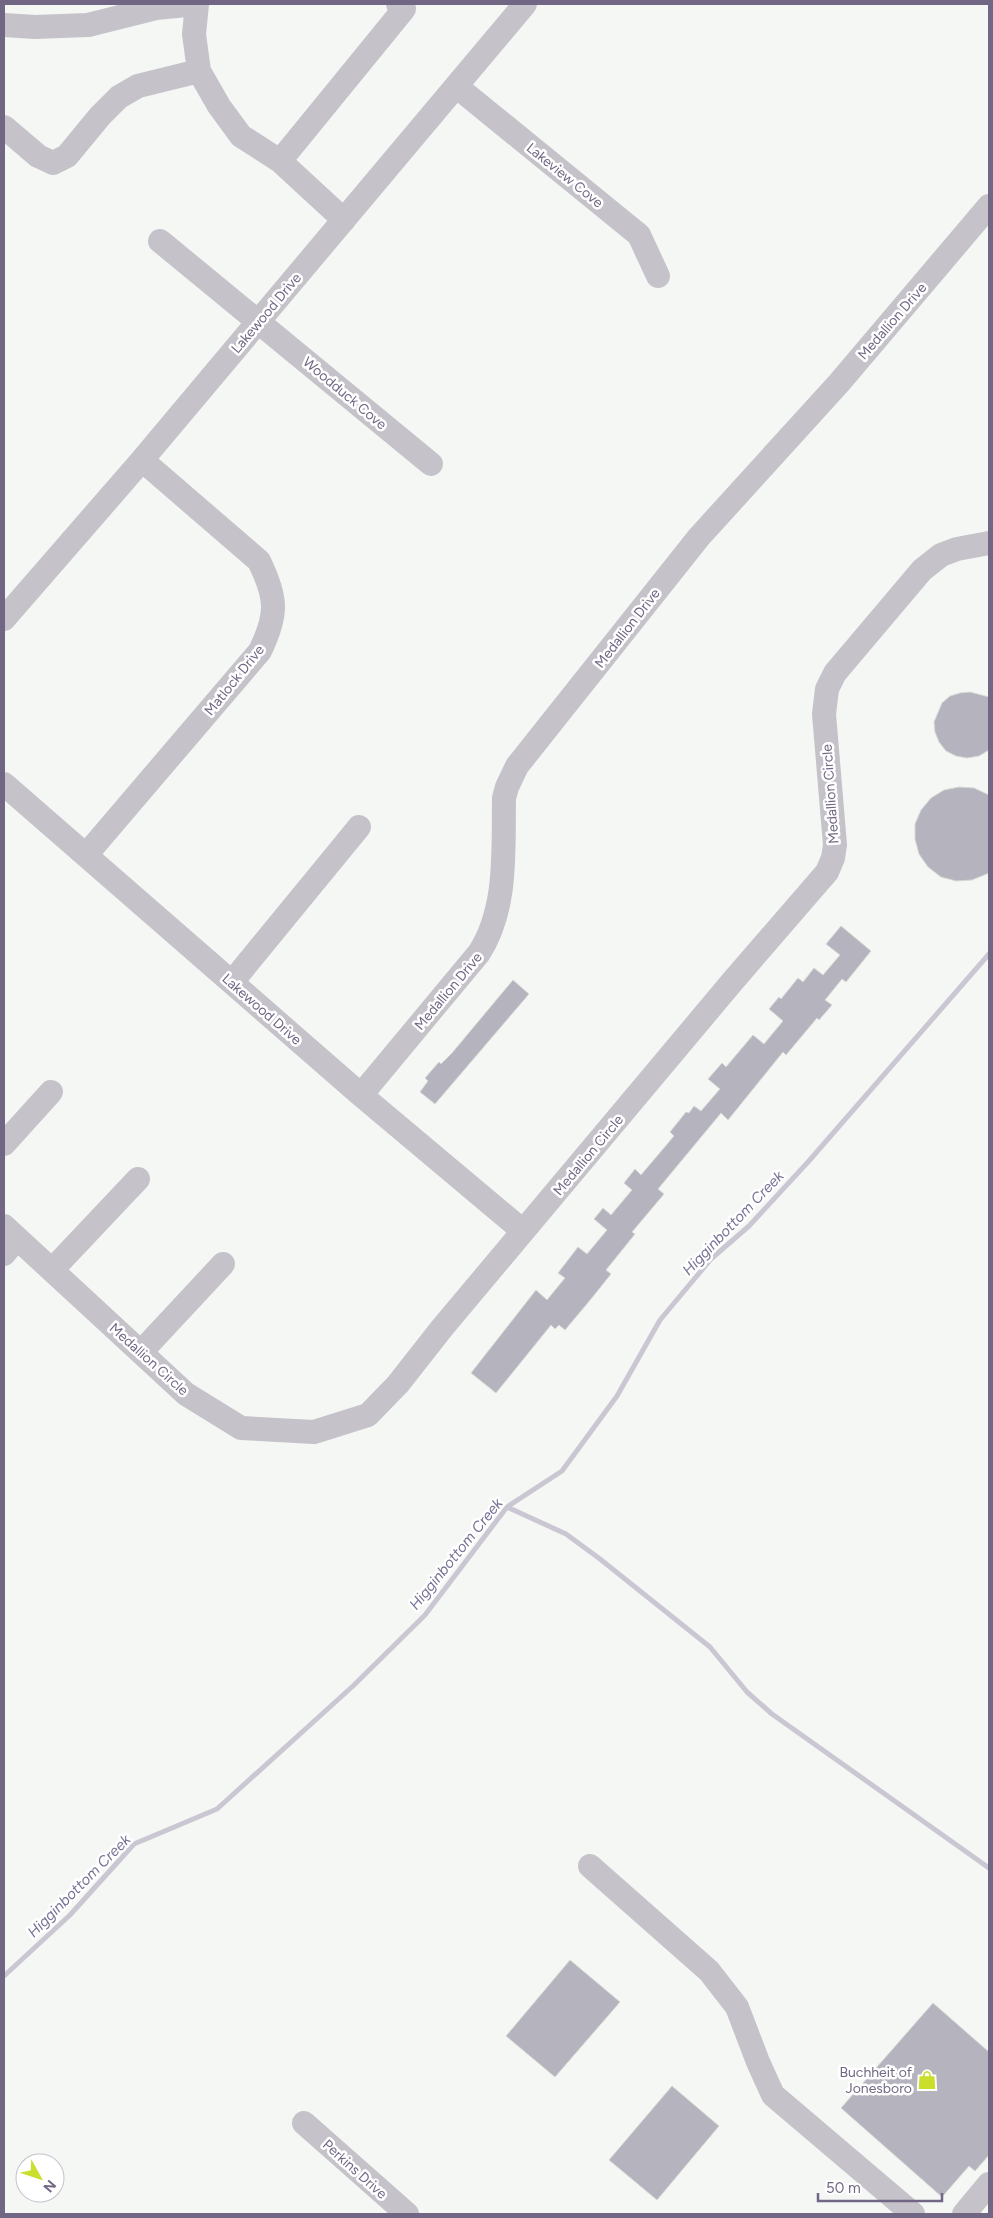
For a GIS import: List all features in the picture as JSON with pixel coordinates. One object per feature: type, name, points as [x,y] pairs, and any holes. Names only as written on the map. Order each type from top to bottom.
[{"type":"street","points":[[4,25],[35,27],[88,25],[156,8],[198,4],[194,34],[199,71],[219,106],[241,136],[280,161],[344,220]]},
{"type":"street","name":"Lakewood Drive","points":[[4,619],[259,322],[525,4]]},
{"type":"street","points":[[280,161],[404,5]]},
{"type":"street","points":[[4,127],[38,156],[52,163],[67,156],[100,116],[119,98],[131,90],[138,86],[199,71]]},
{"type":"street","name":"Lakeview Cove","points":[[456,86],[639,235],[658,276]]},
{"type":"street","name":"Medallion Drive","points":[[361,1095],[480,953],[488,940],[495,922],[502,872],[504,798],[517,766],[699,537],[839,382],[989,206]]},
{"type":"street","name":"Woodduck Cove","points":[[160,240],[431,464]]},
{"type":"street","name":"Matlock Drive","points":[[86,855],[260,651],[270,632],[274,609],[274,598],[259,561],[142,460]]},
{"type":"street","name":"Medallion Circle","points":[[8,1239],[52,1270],[186,1394],[241,1428],[314,1432],[368,1415],[398,1384],[523,1231],[827,872],[833,858],[835,845],[824,714],[827,689],[835,673],[922,570],[941,555],[957,549],[989,543]]},
{"type":"street","name":"Lakewood Drive","points":[[4,784],[361,1095],[523,1231]]},
{"type":"street","points":[[232,982],[359,827]]},
{"type":"street","points":[[4,1144],[51,1092]]},
{"type":"street","points":[[52,1270],[138,1179]]},
{"type":"street","points":[[141,1352],[223,1264]]},
{"type":"street","points":[[590,1866],[709,1971],[726,1992],[737,2007],[773,2095],[913,2214]]},
{"type":"street","name":"Perkins Drive","points":[[304,2123],[407,2214]]},
{"type":"street","points":[[964,2214],[989,2184]]},
{"type":"building","points":[[970,692],[989,697],[989,750],[979,756],[967,758],[956,756],[946,751],[939,742],[934,722],[942,703],[950,696]]},
{"type":"building","points":[[959,787],[974,788],[989,795],[989,873],[972,880],[956,881],[941,877],[928,867],[919,854],[915,839],[915,824],[921,810],[931,798],[944,790]]},
{"type":"building","points":[[841,926],[871,951],[846,982],[842,979],[825,1000],[832,1005],[819,1020],[817,1018],[786,1055],[783,1052],[728,1120],[721,1113],[658,1189],[664,1194],[632,1232],[635,1234],[606,1270],[611,1274],[591,1299],[565,1330],[559,1325],[555,1329],[551,1325],[496,1393],[471,1373],[536,1290],[547,1300],[565,1278],[558,1273],[578,1247],[587,1254],[607,1230],[594,1219],[603,1208],[611,1215],[632,1190],[624,1183],[635,1169],[641,1175],[674,1136],[670,1132],[686,1112],[689,1113],[694,1106],[701,1111],[720,1089],[708,1079],[722,1063],[726,1067],[753,1035],[764,1044],[783,1021],[769,1009],[779,997],[781,999],[798,978],[803,982],[814,968],[823,975],[840,955],[826,944]]},
{"type":"building","points":[[513,980],[529,994],[435,1104],[420,1092],[428,1081],[425,1078],[439,1062],[441,1064],[452,1053]]},
{"type":"building","points":[[570,1960],[620,2002],[555,2077],[506,2036]]},
{"type":"building","name":"Buchheit of Jonesboro","points":[[933,2003],[989,2052],[989,2155],[975,2171],[969,2166],[942,2197],[841,2108]]},
{"type":"building","points":[[672,2086],[719,2126],[657,2200],[609,2160]]},
{"type":"waterway","name":"Higginbottom Creek","points":[[4,1976],[70,1915],[134,1844],[217,1809],[353,1686],[425,1615],[507,1507],[562,1471],[617,1396],[660,1320],[711,1259],[749,1226],[808,1162],[989,954]]},
{"type":"waterway","points":[[507,1507],[566,1534],[600,1559],[710,1647],[747,1692],[772,1714],[989,1868]]},
{"type":"place","name":"Buchheit of Jonesboro","points":[[927,2080]]}]
